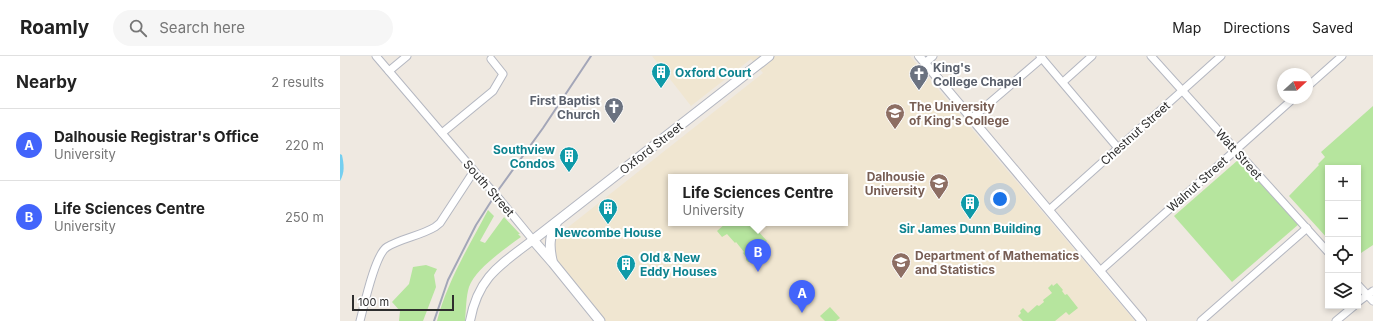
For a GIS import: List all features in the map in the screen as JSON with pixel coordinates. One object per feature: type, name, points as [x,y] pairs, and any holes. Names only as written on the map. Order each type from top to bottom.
[{"type":"main road","name":"Oxford Street","points":[[533,240],[769,56]]},
{"type":"main road","points":[[553,263],[549,250],[550,237],[557,221]]},
{"type":"main road","name":"South Street","points":[[533,240],[600,321]]},
{"type":"street","name":"South Street","points":[[376,56],[533,240]]},
{"type":"street","points":[[389,71],[407,56]]},
{"type":"street","points":[[919,56],[1142,321]]},
{"type":"street","points":[[925,63],[933,56]]},
{"type":"street","points":[[1062,82],[1092,56]]},
{"type":"street","name":"Watt Street","points":[[1151,56],[1325,249]]},
{"type":"street","name":"Chestnut Street","points":[[1049,210],[1221,56]]},
{"type":"street","points":[[1313,82],[1342,56]]},
{"type":"street","points":[[972,118],[1041,57],[1118,148]]},
{"type":"street","points":[[442,133],[493,90],[503,74],[491,59]]},
{"type":"street","name":"Walnut Street","points":[[1100,271],[1287,104]]},
{"type":"street","points":[[360,321],[378,257],[385,248],[435,227],[440,223],[477,174]]},
{"type":"street","points":[[1202,321],[1307,228]]},
{"type":"street","points":[[470,321],[475,302],[482,285],[492,272],[533,240]]},
{"type":"street","points":[[1361,287],[1370,293],[1373,301]]},
{"type":"street","points":[[1361,300],[1370,293]]},
{"type":"street","points":[[1336,321],[1350,309]]},
{"type":"shaded area","name":"Dalhousie University","points":[[652,56],[910,56],[1135,321],[600,321],[553,263],[553,247],[557,236],[763,73],[751,59],[691,106]]},
{"type":"green space","points":[[1373,106],[1373,245],[1361,253],[1361,165],[1325,165],[1325,236],[1289,196],[1325,157],[1321,152]]},
{"type":"green space","points":[[1238,160],[1299,224],[1232,282],[1174,216]]},
{"type":"green space","points":[[488,210],[494,216],[480,241],[485,243],[504,217],[521,237],[484,266],[472,280],[467,295],[465,321],[437,321],[453,278]]},
{"type":"green space","points":[[723,226],[754,226],[767,241],[765,243],[763,242],[757,247],[757,250],[763,256],[763,259],[758,263],[748,262],[743,253],[744,252],[736,242],[735,243],[727,234],[722,237],[717,231]]},
{"type":"green space","points":[[426,265],[437,269],[434,275],[436,287],[423,321],[399,321],[400,311],[392,302],[409,284],[413,267]]},
{"type":"green space","points":[[1057,283],[1065,295],[1067,294],[1078,308],[1069,315],[1066,312],[1055,321],[1023,321],[1018,316],[1023,308],[1028,313],[1037,305],[1039,306],[1044,302],[1043,300],[1052,293],[1048,288],[1052,284],[1053,286]]},
{"type":"green space","points":[[830,307],[840,318],[836,321],[825,321],[820,316]]},
{"type":"water","points":[[340,154],[342,155],[344,168],[340,181]]},
{"type":"railway","points":[[434,321],[448,280],[476,225],[499,189],[543,128],[591,56]]},
{"type":"place","name":"Oxford Court","points":[[661,89]]},
{"type":"place","name":"King's College Chapel","points":[[919,91]]},
{"type":"place","name":"First Baptist Church","points":[[614,124]]},
{"type":"place","name":"The University of King's College","points":[[895,130]]},
{"type":"place","name":"Southview Condos","points":[[569,173]]},
{"type":"place","name":"Dalhousie University","points":[[939,200]]},
{"type":"place","name":"Sir James Dunn Building","points":[[970,220]]},
{"type":"place","name":"Newcombe House","points":[[608,225]]},
{"type":"place","name":"Life Sciences Centre","points":[[758,272]]},
{"type":"place","name":"Department of Mathematics and Statistics","points":[[901,279]]},
{"type":"place","name":"Old & New Eddy Houses","points":[[626,281]]},
{"type":"place","name":"Dalhousie Registrar's Office","points":[[802,313]]}]
